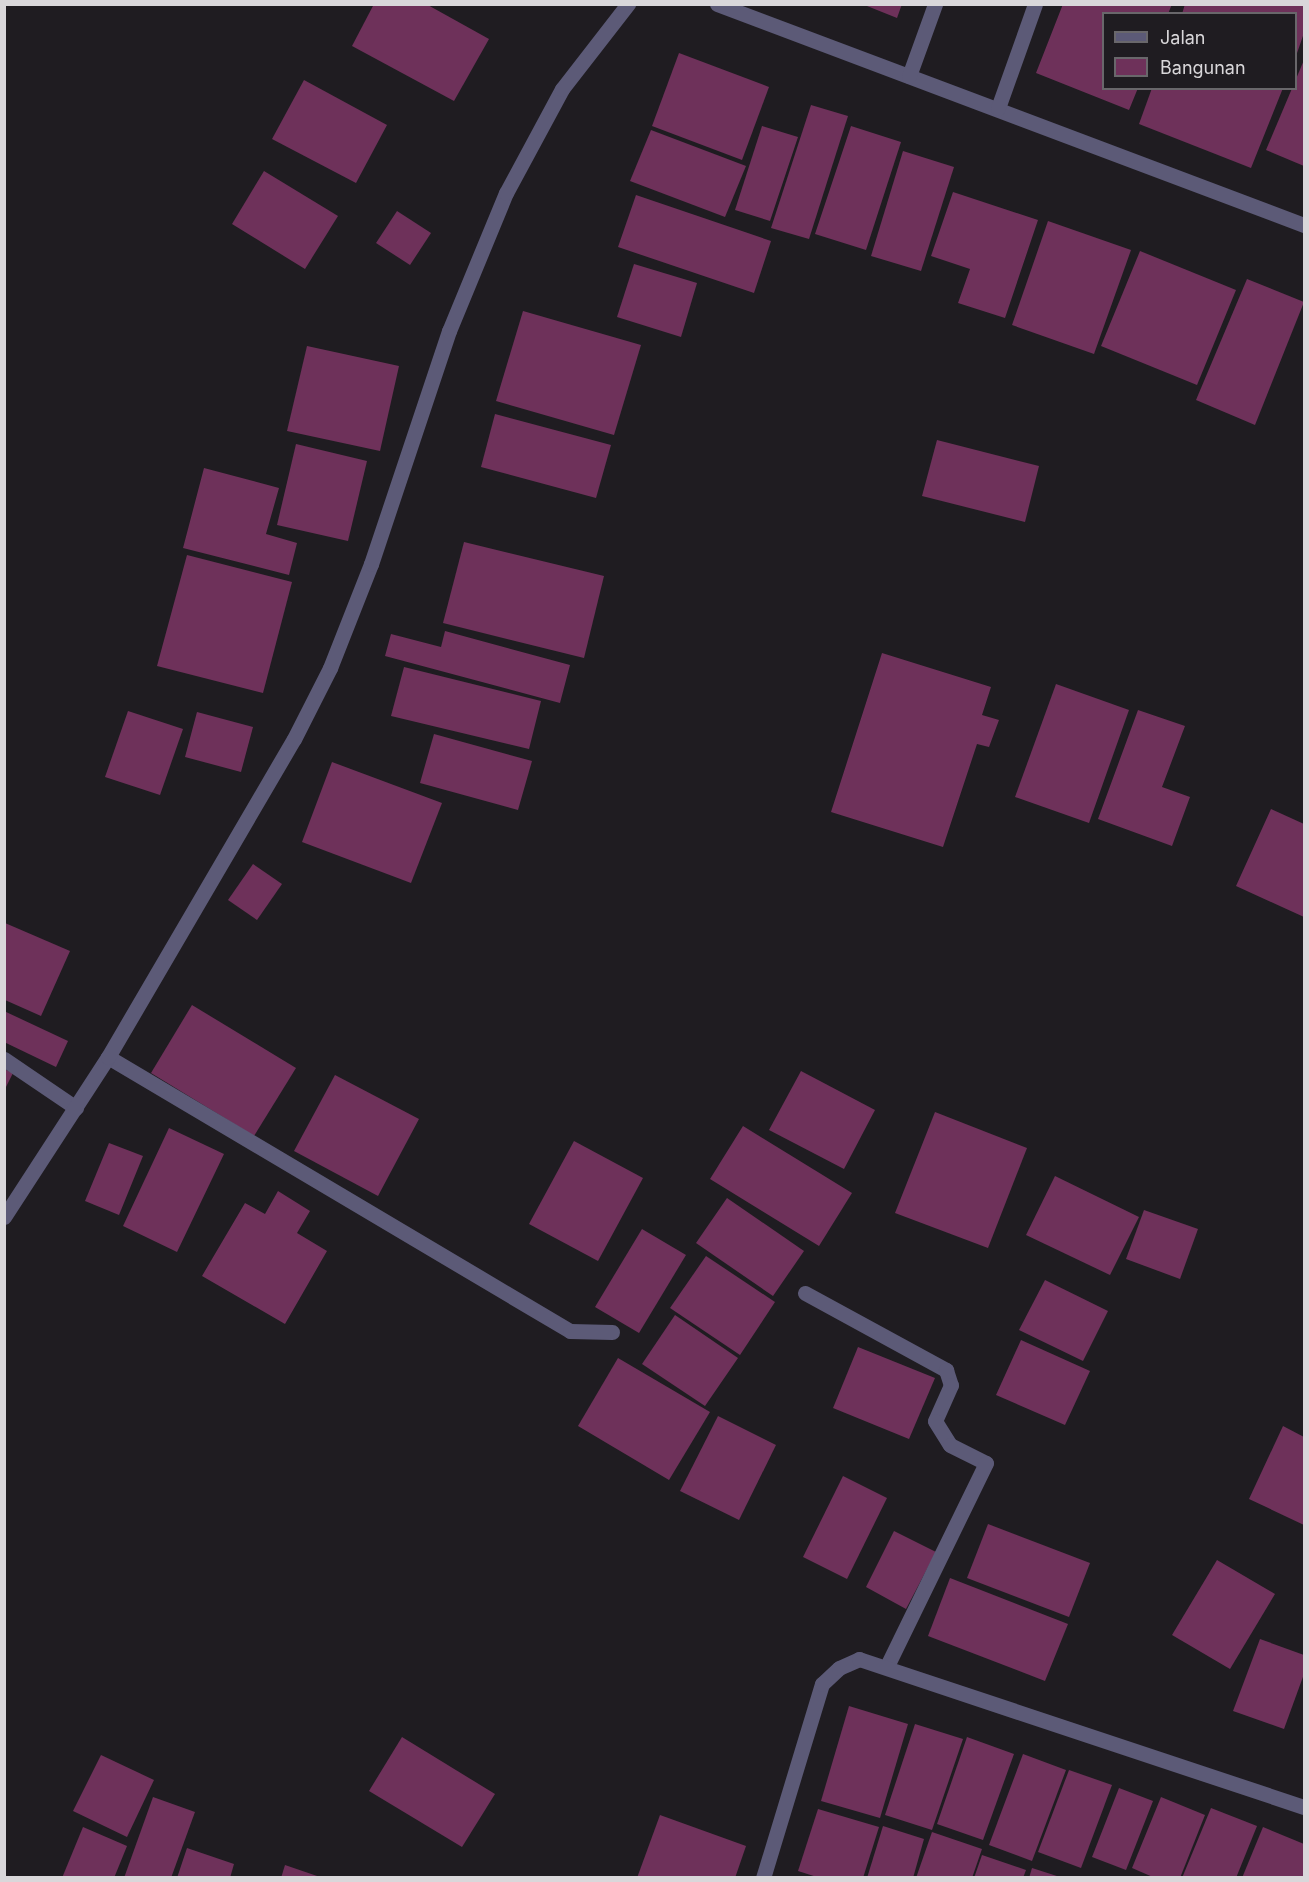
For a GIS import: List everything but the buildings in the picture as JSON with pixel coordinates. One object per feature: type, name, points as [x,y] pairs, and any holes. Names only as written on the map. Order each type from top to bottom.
[{"type":"street","points":[[4,1217],[108,1057],[294,739],[330,668],[371,564],[449,331],[502,203],[562,89],[628,4]]},
{"type":"street","points":[[717,4],[1305,225]]},
{"type":"street","points":[[909,76],[935,4]]},
{"type":"street","points":[[998,108],[1035,4]]},
{"type":"street","points":[[108,1057],[570,1331],[612,1332]]},
{"type":"street","points":[[4,1059],[76,1108]]},
{"type":"street","points":[[805,1293],[946,1370],[951,1385],[935,1421],[950,1444],[986,1463],[887,1666]]},
{"type":"street","points":[[763,1878],[822,1684],[839,1668],[858,1659],[887,1666],[913,1680],[1305,1807]]}]
